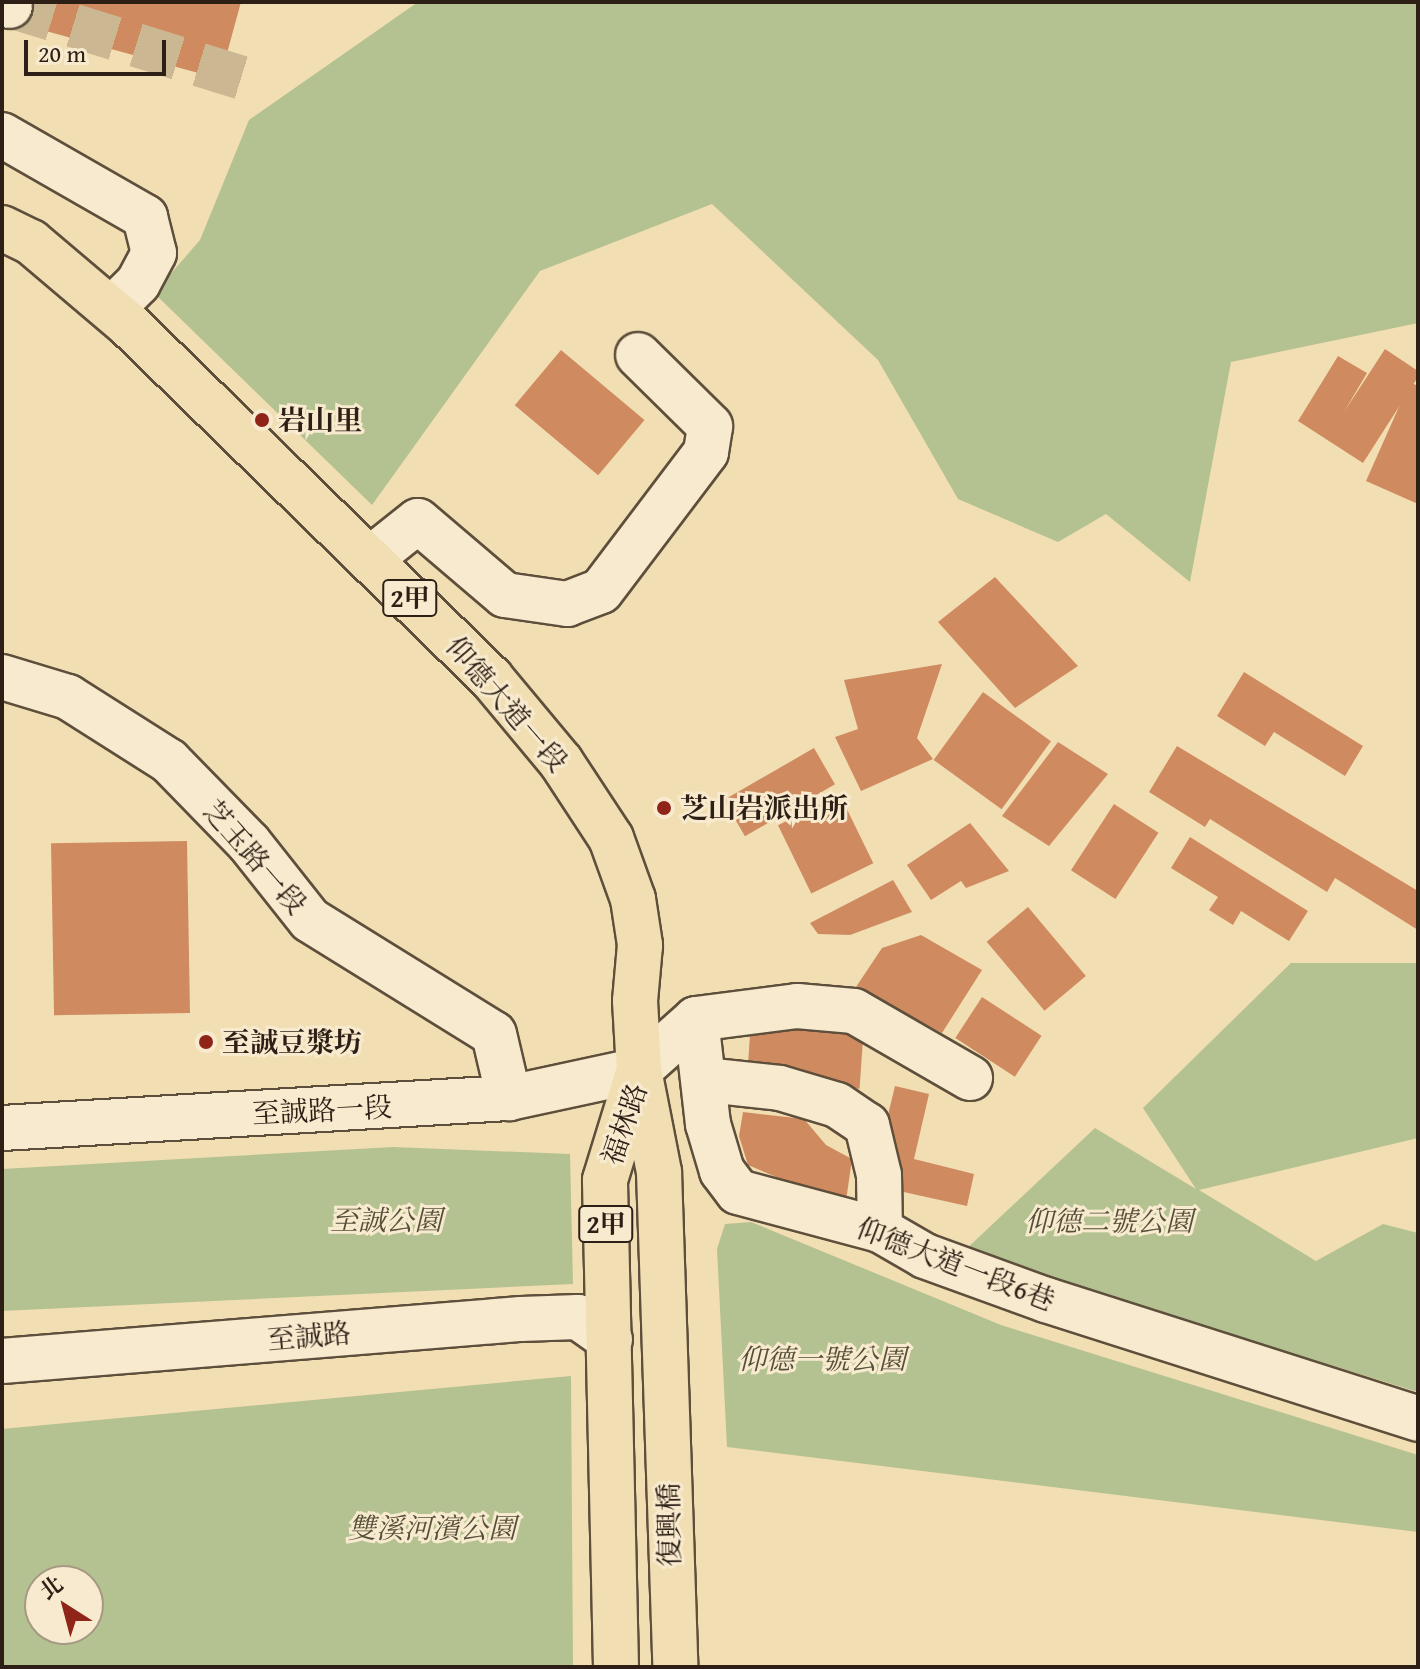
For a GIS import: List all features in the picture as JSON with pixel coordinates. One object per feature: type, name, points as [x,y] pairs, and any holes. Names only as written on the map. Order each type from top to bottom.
[{"type":"main road","name":"仰德大道一段","points":[[2,228],[31,242],[112,309],[491,678],[561,762],[611,838],[633,899],[640,945],[635,1001],[639,1070]]},
{"type":"main road","name":"福林路","points":[[609,1383],[605,1180],[639,1070]]},
{"type":"main road","name":"福林路","points":[[639,1070],[659,1172],[666,1382]]},
{"type":"main road","name":"復興橋","points":[[666,1382],[675,1667]]},
{"type":"main road","name":"復興橋","points":[[609,1383],[616,1667]]},
{"type":"street","points":[[2,135],[145,217],[154,253],[138,283],[112,309]]},
{"type":"street","points":[[370,559],[418,521],[505,595],[567,604],[601,591],[706,452],[710,426],[638,355]]},
{"type":"street","name":"芝玉路一段","points":[[2,677],[68,697],[169,761],[249,843],[310,920],[494,1034],[509,1098]]},
{"type":"street","points":[[639,1070],[696,1019],[797,1006],[854,1011],[970,1078]]},
{"type":"street","name":"仰德大道一段6巷","points":[[696,1019],[706,1080],[708,1124],[722,1171],[738,1192],[880,1230],[925,1256],[1046,1300],[1418,1419]]},
{"type":"street","name":"至誠路一段","points":[[2,1128],[509,1098],[639,1070]]},
{"type":"street","points":[[706,1080],[780,1088],[837,1105],[867,1125],[879,1175],[880,1230]]},
{"type":"street","name":"至誠路","points":[[2,1361],[521,1319],[578,1317],[610,1339]]},
{"type":"green space","points":[[418,2],[1418,2],[1418,323],[1231,362],[1190,582],[1106,514],[1058,542],[958,499],[878,360],[712,204],[540,271],[372,505],[154,293],[200,240],[249,120]]},
{"type":"green space","name":"仰德二號公園","points":[[1291,963],[1418,963],[1418,1138],[1199,1190],[1316,1261],[1383,1224],[1418,1233],[1418,1392],[963,1252],[1095,1128],[1196,1189],[1143,1108]]},
{"type":"green space","name":"至誠公園","points":[[393,1147],[570,1154],[573,1284],[2,1311],[2,1169]]},
{"type":"green space","name":"仰德一號公園","points":[[751,1222],[1001,1325],[1418,1455],[1418,1532],[727,1447],[717,1249],[725,1224]]},
{"type":"green space","name":"雙溪河濱公園","points":[[571,1376],[573,1667],[2,1667],[2,1429]]},
{"type":"building","points":[[11,2],[241,2],[220,79],[6,20]]},
{"type":"building","points":[[1385,349],[1418,371],[1418,377],[1363,463],[1298,421],[1338,356],[1367,373],[1344,412]]},
{"type":"building","points":[[561,350],[644,420],[598,475],[515,405]]},
{"type":"building","points":[[1410,382],[1418,386],[1418,504],[1366,481]]},
{"type":"building","points":[[995,577],[1078,666],[1015,708],[938,622]]},
{"type":"building","points":[[942,664],[917,738],[933,759],[861,791],[835,737],[858,729],[844,680]]},
{"type":"building","points":[[1244,672],[1363,746],[1345,776],[1274,732],[1265,746],[1217,716]]},
{"type":"building","points":[[983,692],[1051,741],[1002,809],[934,760]]},
{"type":"building","points":[[1058,742],[1108,774],[1049,846],[1002,816]]},
{"type":"building","points":[[1177,746],[1418,891],[1418,930],[1335,878],[1327,892],[1210,819],[1205,827],[1149,792]]},
{"type":"building","points":[[814,748],[835,784],[745,836],[724,800]]},
{"type":"building","points":[[840,795],[873,863],[811,894],[778,825]]},
{"type":"building","points":[[1114,804],[1158,833],[1115,899],[1071,870]]},
{"type":"building","points":[[970,823],[1009,871],[966,888],[961,881],[931,900],[907,865]]},
{"type":"building","points":[[1190,837],[1308,911],[1289,941],[1241,911],[1233,925],[1209,910],[1218,897],[1171,868]]},
{"type":"building","points":[[187,841],[190,1013],[54,1015],[51,843]]},
{"type":"building","points":[[893,880],[912,912],[850,935],[818,934],[810,923]]},
{"type":"building","points":[[1028,907],[1086,976],[1044,1011],[987,942]]},
{"type":"building","points":[[921,935],[982,970],[942,1033],[856,987],[882,948]]},
{"type":"building","points":[[982,997],[1042,1036],[1015,1077],[955,1038]]},
{"type":"building","points":[[751,1021],[864,1029],[860,1089],[747,1081]]},
{"type":"building","points":[[895,1086],[929,1094],[914,1159],[974,1174],[967,1206],[890,1189],[877,1160]]},
{"type":"building","points":[[743,1112],[804,1119],[826,1145],[852,1159],[844,1215],[809,1191],[748,1165],[739,1136]]},
{"type":"tunnel","points":[[10,6],[249,80]]},
{"type":"place","name":"岩山里","points":[[262,420]]},
{"type":"place","name":"芝山岩派出所","points":[[664,808]]},
{"type":"place","name":"至誠豆漿坊","points":[[206,1042]]}]
